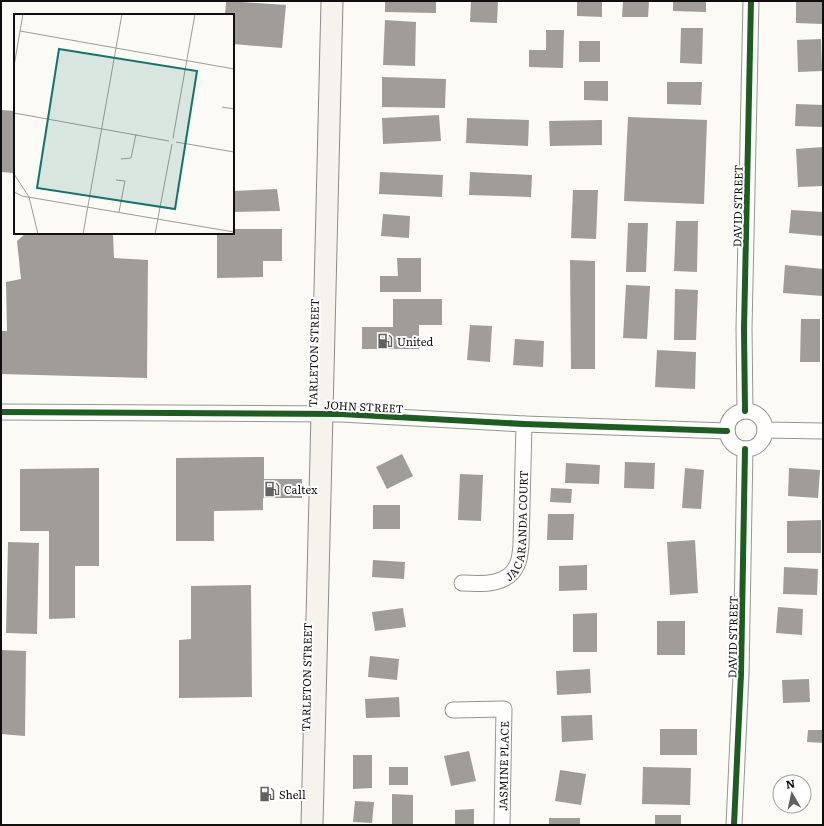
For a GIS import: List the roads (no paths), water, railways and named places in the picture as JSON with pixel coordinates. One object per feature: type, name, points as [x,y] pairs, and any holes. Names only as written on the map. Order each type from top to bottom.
[{"type":"main road","name":"TARLETON STREET","points":[[312,825],[332,1]]},
{"type":"street","name":"DAVID STREET","points":[[745,411],[744,329],[751,1]]},
{"type":"street","points":[[745,411],[756,414],[761,419],[765,430],[764,436],[757,446],[745,449],[739,448],[732,444],[728,438],[727,431],[730,420],[734,415],[745,411]]},
{"type":"street","name":"JOHN STREET","points":[[1,412],[321,414],[524,424],[727,431]]},
{"type":"street","name":"JACARANDA COURT","points":[[462,583],[484,583],[504,579],[510,576],[517,565],[521,546],[524,424]]},
{"type":"street","points":[[765,430],[823,431]]},
{"type":"street","name":"DAVID STREET","points":[[734,825],[741,674],[745,449]]},
{"type":"street","name":"JASMINE PLACE","points":[[453,710],[504,709],[502,825]]},
{"type":"place","name":"United","points":[[385,341]]},
{"type":"place","name":"Caltex","points":[[272,489]]},
{"type":"place","name":"Shell","points":[[267,794]]}]
